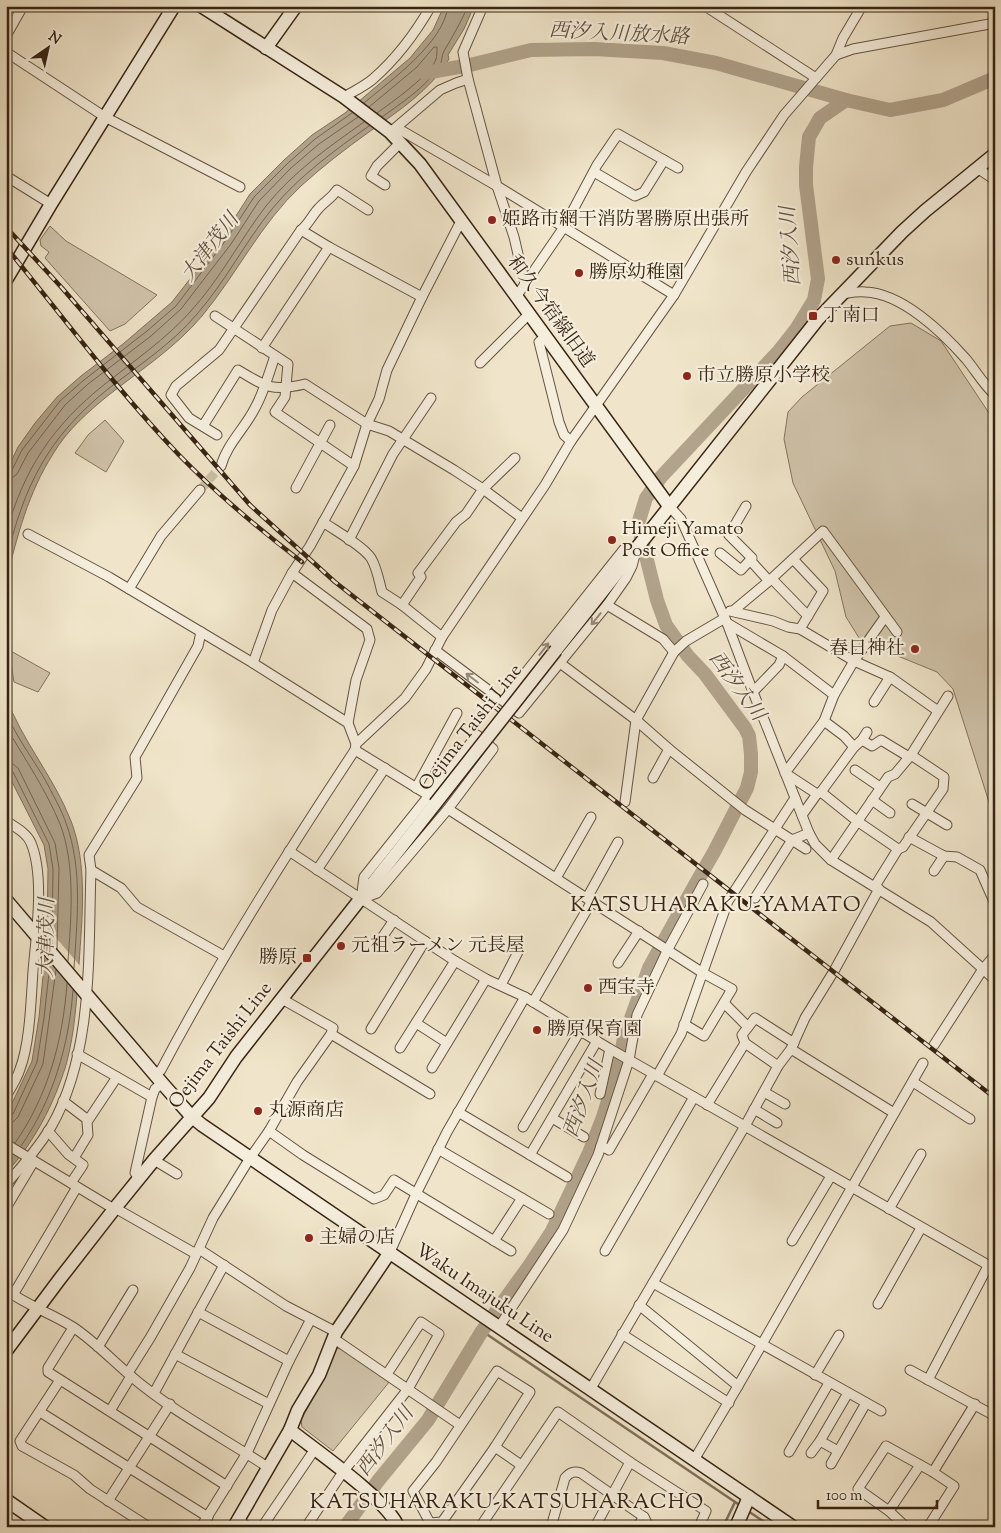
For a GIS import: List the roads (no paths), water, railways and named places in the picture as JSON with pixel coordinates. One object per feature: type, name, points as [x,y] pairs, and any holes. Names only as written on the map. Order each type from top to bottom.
[{"type":"main road","points":[[8,270],[174,6]]},
{"type":"main road","name":"和久今宿線旧道","points":[[200,6],[393,130],[400,144],[420,164],[669,506]]},
{"type":"main road","points":[[266,48],[296,6]]},
{"type":"main road","name":"Oejima Taishi Line","points":[[6,1352],[36,1309],[115,1208],[208,1098],[236,1057],[361,899],[432,800],[609,584],[818,319],[908,227],[995,154]]},
{"type":"main road","name":"Waku Imajuku Line","points":[[6,900],[158,1079],[191,1116],[202,1125],[793,1527]]},
{"type":"main road","points":[[240,1524],[290,1430],[298,1410],[319,1375],[335,1335],[390,1252]]},
{"type":"main road","points":[[290,1430],[376,1499],[392,1514],[398,1527]]},
{"type":"main road","points":[[736,1527],[749,1497]]},
{"type":"main road","points":[[8,1505],[44,1526]]},
{"type":"street","points":[[6,36],[23,6]]},
{"type":"street","points":[[344,97],[372,80],[403,49],[431,6]]},
{"type":"street","points":[[483,6],[463,52],[468,80],[497,186],[514,237],[525,284]]},
{"type":"street","points":[[705,6],[816,78]]},
{"type":"street","points":[[140,1178],[135,1173],[152,1096],[161,1070],[224,956],[356,747],[406,698],[426,669],[442,637],[545,485],[571,440],[674,295],[746,172],[784,115],[836,55],[843,38],[862,6]]},
{"type":"street","points":[[836,55],[853,49],[995,23]]},
{"type":"street","points":[[6,52],[105,117],[240,187]]},
{"type":"street","points":[[468,80],[440,90],[393,130],[497,186],[674,295]]},
{"type":"street","points":[[516,296],[564,227],[597,165],[618,134],[678,168]]},
{"type":"street","points":[[385,185],[371,176],[377,166],[400,144]]},
{"type":"street","points":[[594,172],[635,196],[644,192],[664,160]]},
{"type":"street","points":[[977,168],[995,180]]},
{"type":"street","points":[[6,176],[51,204]]},
{"type":"street","points":[[216,435],[189,418],[171,395],[176,386],[219,350],[300,230],[308,225],[320,207],[328,202],[337,190],[368,210]]},
{"type":"street","points":[[253,663],[272,610],[354,466],[367,424],[379,399],[388,370],[422,297],[461,221]]},
{"type":"street","points":[[300,230],[422,297]]},
{"type":"street","points":[[262,348],[329,247]]},
{"type":"street","points":[[842,294],[872,293],[886,297],[908,308],[947,340],[966,360],[984,385],[995,395]]},
{"type":"street","points":[[480,363],[529,314]]},
{"type":"street","points":[[215,316],[288,364],[285,397],[275,412],[319,444],[354,466]]},
{"type":"street","points":[[545,337],[539,342],[559,422],[564,435],[571,440]]},
{"type":"street","points":[[221,466],[224,456],[255,408],[265,386],[274,356]]},
{"type":"street","points":[[202,426],[238,370],[265,386],[286,388],[305,384],[367,424],[389,431],[483,489],[522,518]]},
{"type":"street","points":[[349,540],[402,439],[431,398]]},
{"type":"street","points":[[296,488],[330,425]]},
{"type":"street","points":[[402,604],[421,577],[418,573],[456,522],[466,514],[483,489],[515,458]]},
{"type":"street","points":[[129,589],[161,536],[200,490]]},
{"type":"street","points":[[669,506],[681,519],[725,618],[785,773],[815,844],[831,860],[931,922],[995,980]]},
{"type":"street","points":[[746,506],[729,535],[752,558],[750,560],[808,616]]},
{"type":"street","points":[[323,522],[370,557],[382,592],[402,604],[442,637]]},
{"type":"street","points":[[625,802],[636,720],[674,652],[686,641],[725,618],[771,580],[823,531],[897,632]]},
{"type":"street","points":[[28,534],[129,589],[253,663],[348,723]]},
{"type":"street","points":[[435,650],[503,701],[519,713],[607,605],[626,578],[632,566],[637,547],[624,549],[503,701]]},
{"type":"street","points":[[720,553],[741,570],[750,560]]},
{"type":"street","points":[[793,559],[823,591],[800,629]]},
{"type":"street","points":[[610,566],[609,584],[626,578]]},
{"type":"street","points":[[292,573],[367,629],[370,640],[356,680],[348,723],[356,747],[432,800],[477,734],[493,749],[448,809],[377,893],[361,899]]},
{"type":"street","points":[[607,605],[663,639],[674,652]]},
{"type":"street","points":[[733,611],[773,621],[788,628],[800,629],[854,661],[890,677],[938,711]]},
{"type":"street","points":[[785,773],[824,721],[834,695],[854,661],[885,617]]},
{"type":"street","points":[[725,618],[783,656],[834,695]]},
{"type":"street","points":[[6,1208],[63,1101],[77,1054],[87,994],[91,870],[89,855],[137,778],[135,757],[198,646],[201,632]]},
{"type":"street","points":[[753,692],[779,665],[783,656]]},
{"type":"street","points":[[560,663],[636,720],[745,810],[806,849]]},
{"type":"street","points":[[874,702],[890,677]]},
{"type":"street","points":[[831,860],[880,787],[888,777],[896,774],[910,756],[948,696]]},
{"type":"street","points":[[416,788],[457,713]]},
{"type":"street","points":[[824,721],[844,736],[854,747]]},
{"type":"street","points":[[802,815],[867,732]]},
{"type":"street","points":[[590,1390],[745,1126],[778,1066],[792,1046],[805,1018],[834,972],[898,849],[910,838],[943,788],[944,777],[910,756],[881,740],[872,746],[862,740]]},
{"type":"street","points":[[653,778],[669,749]]},
{"type":"street","points":[[318,870],[385,768]]},
{"type":"street","points":[[855,770],[880,787]]},
{"type":"street","points":[[785,773],[819,793],[898,849]]},
{"type":"street","points":[[601,1146],[609,1150],[681,1034],[728,901],[795,798]]},
{"type":"street","points":[[872,800],[890,813]]},
{"type":"street","points":[[912,804],[947,825]]},
{"type":"street","points":[[448,809],[732,989],[704,1036],[684,1024]]},
{"type":"street","points":[[556,878],[591,817]]},
{"type":"street","points":[[6,821],[23,832],[31,840],[38,874],[36,936],[30,1013],[20,1069],[6,1096]]},
{"type":"street","points":[[755,898],[792,840],[809,833]]},
{"type":"street","points":[[910,838],[944,856],[957,857],[980,870],[995,904]]},
{"type":"street","points":[[390,1252],[416,1194],[458,1112],[590,899],[618,842]]},
{"type":"street","points":[[289,851],[455,961],[486,979],[501,984],[529,999],[694,1098],[991,1267],[928,1380]]},
{"type":"street","points":[[934,871],[944,856]]},
{"type":"street","points":[[91,870],[121,888],[137,907],[224,956]]},
{"type":"street","points":[[498,1326],[563,1230],[601,1146],[630,1060],[637,1015],[668,949],[703,884]]},
{"type":"street","points":[[379,942],[394,920]]},
{"type":"street","points":[[618,963],[639,931]]},
{"type":"street","points":[[371,1029],[425,941]]},
{"type":"street","points":[[501,984],[518,952]]},
{"type":"street","points":[[934,1045],[983,969],[995,955]]},
{"type":"street","points":[[400,1048],[455,961]]},
{"type":"street","points":[[432,1068],[486,979]]},
{"type":"street","points":[[110,1412],[129,1374],[198,1252],[213,1218],[269,1131],[297,1082],[331,1034],[333,1028],[282,999]]},
{"type":"street","points":[[724,1003],[748,1027]]},
{"type":"street","points":[[778,1066],[745,1043],[742,1035],[755,1018],[792,1046],[894,1113]]},
{"type":"street","points":[[416,1023],[447,1043]]},
{"type":"street","points":[[523,1127],[580,1031]]},
{"type":"street","points":[[331,1034],[430,1094]]},
{"type":"street","points":[[530,1155],[598,1041]]},
{"type":"street","points":[[707,1105],[745,1043]]},
{"type":"street","points":[[600,1094],[610,1049]]},
{"type":"street","points":[[77,1054],[152,1096]]},
{"type":"street","points":[[694,1460],[729,1403],[923,1063]]},
{"type":"street","points":[[74,1158],[88,1135],[88,1120],[117,1077]]},
{"type":"street","points":[[912,1082],[970,1119]]},
{"type":"street","points":[[764,1092],[786,1104]]},
{"type":"street","points":[[604,1251],[694,1098]]},
{"type":"street","points":[[63,1101],[88,1120]]},
{"type":"street","points":[[754,1109],[777,1123]]},
{"type":"street","points":[[458,1112],[567,1177]]},
{"type":"street","points":[[552,1118],[584,1137]]},
{"type":"street","points":[[48,1131],[83,1165],[74,1185],[10,1292],[36,1309],[73,1328],[154,1393],[269,1468]]},
{"type":"street","points":[[269,1131],[303,1155],[374,1199],[384,1195],[394,1180],[510,1251]]},
{"type":"street","points":[[6,1144],[115,1208],[224,1265],[286,1306],[311,1319],[335,1335],[460,1425]]},
{"type":"street","points":[[438,1149],[549,1214]]},
{"type":"street","points":[[889,1209],[921,1154]]},
{"type":"street","points":[[6,1184],[32,1160]]},
{"type":"street","points":[[154,1160],[177,1174]]},
{"type":"street","points":[[792,1241],[831,1176]]},
{"type":"street","points":[[494,1241],[522,1198]]},
{"type":"street","points":[[878,1304],[921,1228]]},
{"type":"street","points":[[154,1393],[224,1265]]},
{"type":"street","points":[[652,1283],[881,1411]]},
{"type":"street","points":[[98,1347],[132,1290]]},
{"type":"street","points":[[639,1305],[738,1386]]},
{"type":"street","points":[[198,1312],[289,1361]]},
{"type":"street","points":[[201,1527],[247,1453],[289,1361],[311,1319]]},
{"type":"street","points":[[306,1527],[343,1472],[408,1389],[439,1334],[421,1322],[387,1374]]},
{"type":"street","points":[[73,1328],[48,1368],[48,1372],[227,1486]]},
{"type":"street","points":[[622,1334],[729,1403]]},
{"type":"street","points":[[815,1374],[839,1335]]},
{"type":"street","points":[[176,1354],[269,1404]]},
{"type":"street","points":[[910,1370],[994,1415]]},
{"type":"street","points":[[497,1371],[530,1392],[495,1447],[442,1522],[430,1525],[413,1491],[436,1462],[497,1371]]},
{"type":"street","points":[[60,1380],[20,1441],[22,1446],[74,1475],[108,1501],[150,1527]]},
{"type":"street","points":[[788,1452],[829,1383]]},
{"type":"street","points":[[811,1453],[848,1393]]},
{"type":"street","points":[[831,1464],[866,1403]]},
{"type":"street","points":[[108,1501],[170,1404]]},
{"type":"street","points":[[933,1472],[975,1404]]},
{"type":"street","points":[[40,1412],[208,1518]]},
{"type":"street","points":[[480,1527],[558,1412],[630,1462],[706,1511],[699,1527]]},
{"type":"street","points":[[820,1441],[838,1452]]},
{"type":"street","points":[[906,1527],[889,1511],[858,1490],[886,1446],[954,1486],[930,1524],[926,1527]]},
{"type":"street","points":[[495,1447],[521,1465]]},
{"type":"street","points":[[262,1527],[315,1449]]},
{"type":"street","points":[[595,1527],[630,1462]]},
{"type":"street","points":[[889,1511],[920,1465]]},
{"type":"street","points":[[551,1527],[565,1478],[568,1474],[575,1472],[581,1473],[644,1517],[648,1527]]},
{"type":"street","points":[[637,1527],[644,1517]]},
{"type":"water","points":[[444,6],[474,6],[464,29],[448,55],[449,59],[433,81],[413,100],[342,152],[301,186],[261,232],[215,300],[192,327],[158,357],[94,407],[65,437],[44,469],[30,500],[6,581],[6,472],[18,447],[35,423],[57,397],[172,302],[222,238],[250,194],[312,135],[345,113],[410,58],[433,30]]},
{"type":"water","name":"大津茂川","points":[[6,697],[21,729],[56,789],[71,821],[80,855],[82,892],[74,1027],[66,1065],[56,1094],[42,1122],[26,1149],[6,1173],[6,1116],[32,1061],[39,1017],[47,935],[48,869],[44,845],[6,770]]},
{"type":"waterway","name":"西汐入川放水路","points":[[425,73],[470,65],[531,50],[594,49],[663,53],[716,63],[846,100],[890,110],[943,100],[995,78]]},
{"type":"waterway","name":"西汐入川","points":[[345,1527],[378,1481],[428,1420],[482,1331],[552,1231],[589,1153],[603,1117],[619,1065],[624,1038],[649,968],[714,852],[747,788],[751,772],[749,736],[705,674],[688,656],[666,625],[657,600],[638,524],[646,498],[661,477],[778,352],[797,328],[814,300],[818,279],[806,185],[809,137],[820,118],[846,100]]},
{"type":"waterway","points":[[482,1331],[741,1506]]},
{"type":"waterway","points":[[723,1527],[735,1502]]},
{"type":"waterway","points":[[748,1511],[772,1527]]},
{"type":"tunnel","points":[[200,490],[221,466]]},
{"type":"railway","points":[[6,227],[62,288],[250,505],[335,582],[995,1098]]},
{"type":"railway","points":[[6,247],[112,379],[179,455],[239,511],[302,562]]},
{"type":"place","name":"姫路市網干消防署勝原出張所","points":[[492,220]]},
{"type":"place","name":"sunkus","points":[[836,260]]},
{"type":"place","name":"勝原幼稚園","points":[[579,273]]},
{"type":"place","name":"丁南口","points":[[813,316]]},
{"type":"place","name":"市立勝原小学校","points":[[687,376]]},
{"type":"place","name":"Himeji Yamato Post Office","points":[[612,540]]},
{"type":"place","name":"春日神社","points":[[915,649]]},
{"type":"place","name":"元祖ラーメン 元長屋","points":[[341,946]]},
{"type":"place","name":"勝原","points":[[307,958]]},
{"type":"place","name":"西宝寺","points":[[588,988]]},
{"type":"place","name":"勝原保育園","points":[[537,1030]]},
{"type":"place","name":"丸源商店","points":[[258,1111]]},
{"type":"place","name":"主婦の店","points":[[309,1238]]},
{"type":"district","name":"KATSUHARAKU-YAMATO","points":[[716,906]]},
{"type":"district","name":"KATSUHARAKU-KATSUHARACHO","points":[[507,1503]]}]
